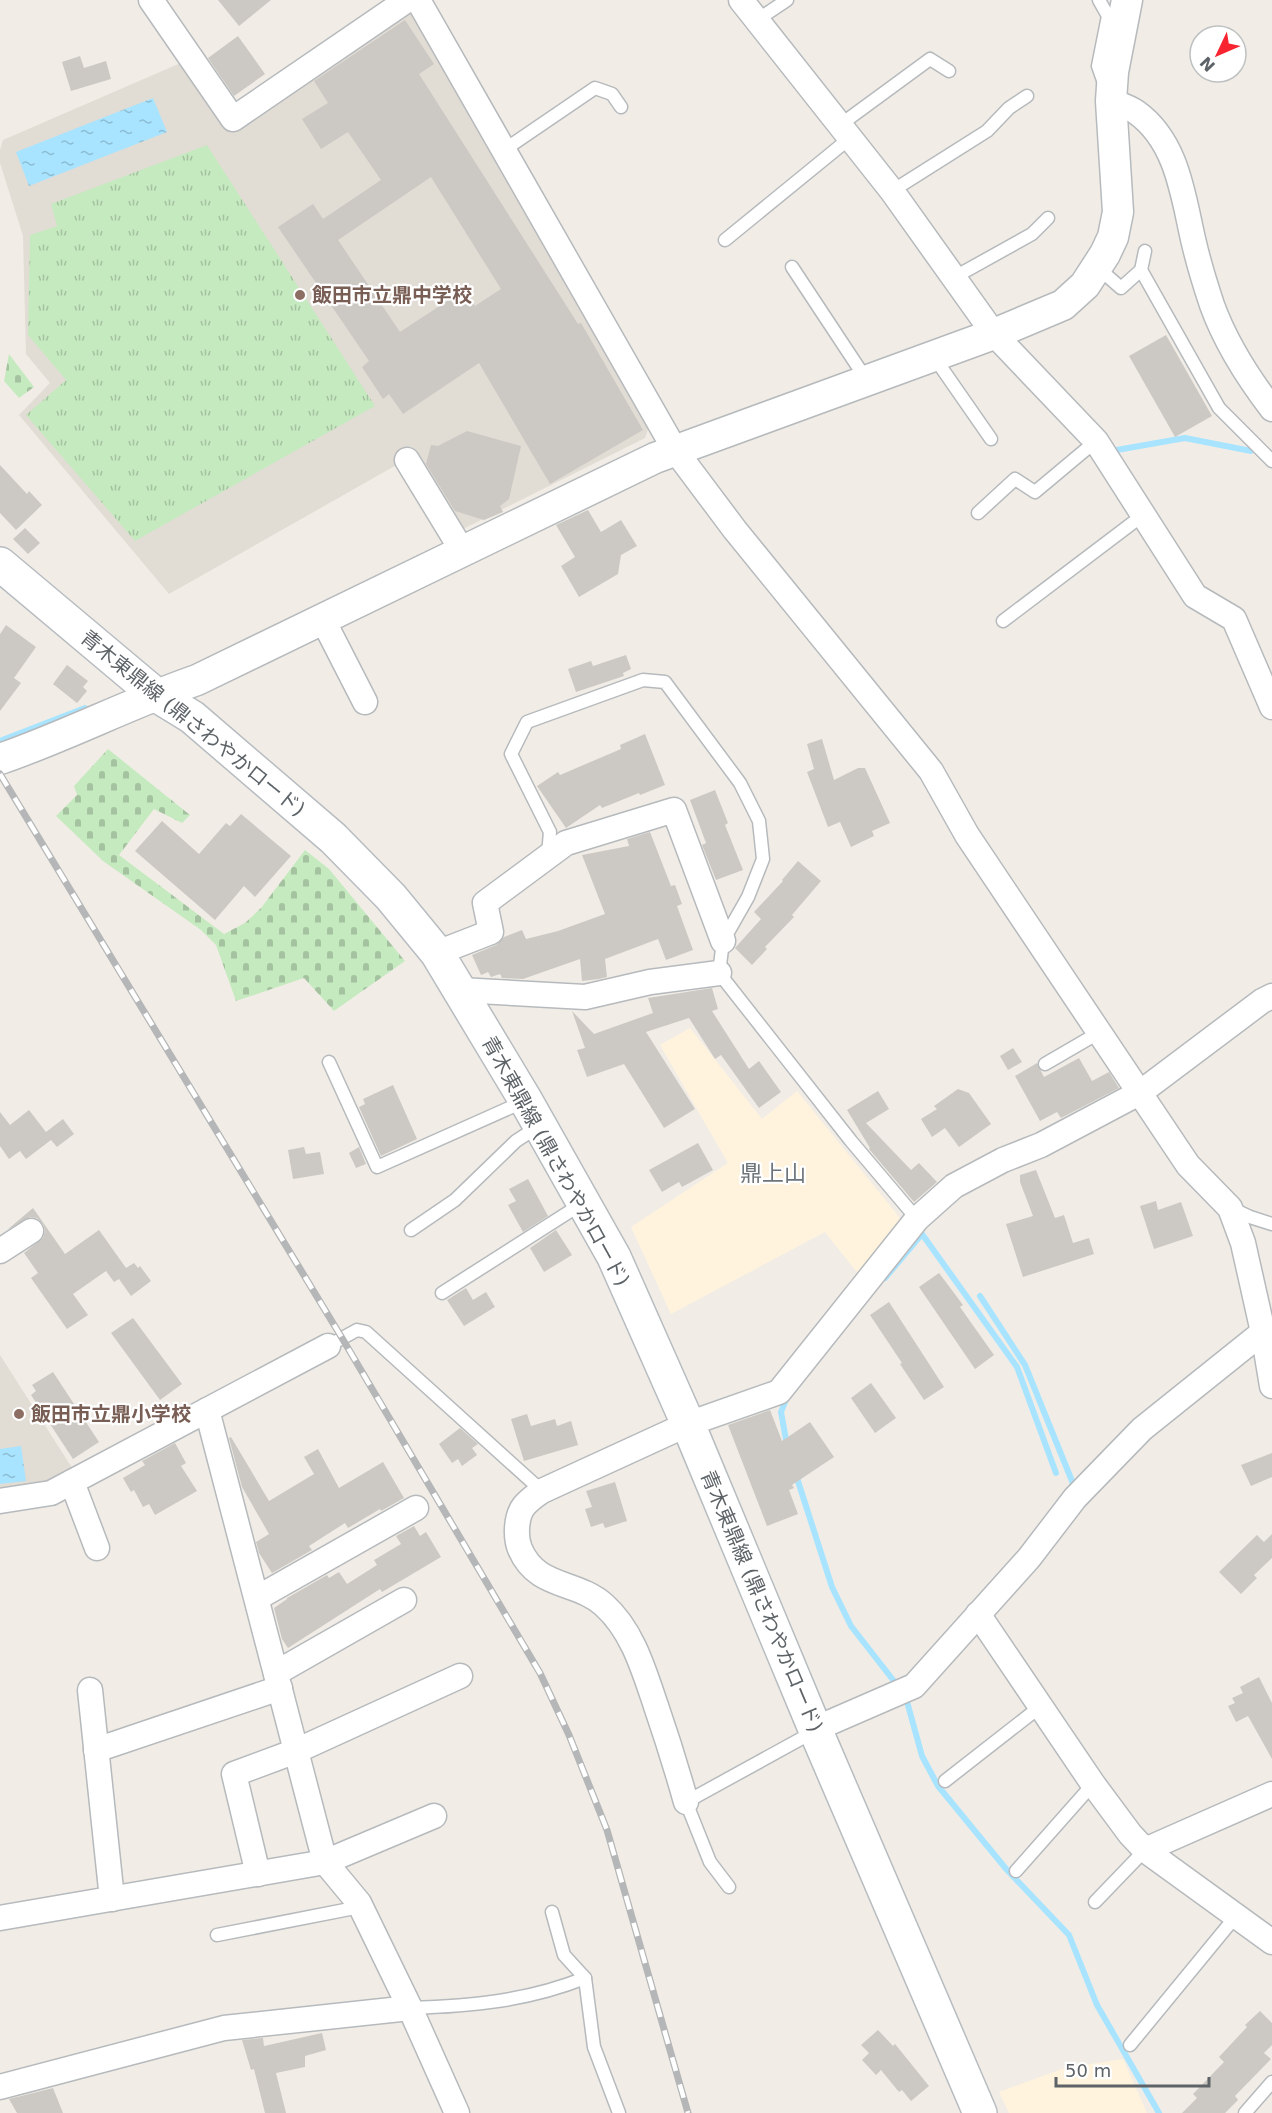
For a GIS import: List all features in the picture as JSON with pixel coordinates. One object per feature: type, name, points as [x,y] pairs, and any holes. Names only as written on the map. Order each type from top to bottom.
[{"type":"main road","name":"青木東鼎線 (鼎さわやかロード)","points":[[0,564],[156,694],[192,717],[333,838],[391,897],[437,953],[533,1113],[614,1257],[688,1424],[811,1732],[980,2113]]},
{"type":"street","points":[[151,0],[232,119],[407,0]]},
{"type":"street","points":[[418,0],[675,450],[735,530],[931,771],[968,835],[1188,1165],[1230,1208],[1242,1244],[1263,1332],[1272,1386]]},
{"type":"street","points":[[741,0],[892,191],[994,334],[1096,441],[1195,596],[1233,619],[1272,706]]},
{"type":"street","points":[[0,759],[92,723],[156,694],[197,680],[675,450],[994,334],[1063,305],[1085,285],[1113,237],[1118,212],[1111,101],[1113,72],[1127,0]]},
{"type":"street","points":[[1111,101],[1136,112],[1154,130],[1167,148],[1178,170],[1194,243],[1213,307],[1248,377],[1272,409]]},
{"type":"street","points":[[407,460],[463,552]]},
{"type":"street","points":[[322,618],[365,702]]},
{"type":"street","points":[[437,953],[491,932],[485,903],[566,843],[674,810],[723,941]]},
{"type":"street","points":[[460,990],[585,997],[650,982],[719,973]]},
{"type":"street","points":[[686,1802],[676,1763],[638,1655],[625,1630],[605,1606],[585,1592],[542,1577],[527,1564],[518,1547],[516,1530],[523,1507],[542,1491],[688,1424],[779,1392],[917,1219],[954,1186],[1003,1160],[1041,1145],[1141,1092],[1262,1001],[1272,996]]},
{"type":"street","points":[[0,1251],[31,1231]]},
{"type":"street","points":[[811,1732],[914,1686],[1029,1558],[1075,1498],[1142,1429],[1263,1332]]},
{"type":"street","points":[[0,1501],[51,1493],[328,1346]]},
{"type":"street","points":[[207,1410],[325,1862],[360,1907],[410,2008],[457,2113]]},
{"type":"street","points":[[72,1482],[97,1548]]},
{"type":"street","points":[[256,1598],[416,1508]]},
{"type":"street","points":[[96,1750],[278,1680],[404,1600]]},
{"type":"street","points":[[978,1614],[1093,1784],[1130,1834],[1145,1850],[1272,1941]]},
{"type":"street","points":[[258,1874],[234,1774],[296,1751],[460,1677]]},
{"type":"street","points":[[90,1690],[112,1899]]},
{"type":"street","points":[[1145,1850],[1272,1794]]},
{"type":"street","points":[[0,1918],[325,1862],[434,1815]]},
{"type":"street","points":[[0,2087],[224,2028],[410,2008]]},
{"type":"lane","points":[[757,20],[787,0]]},
{"type":"lane","points":[[1099,0],[1108,16],[1098,66],[1111,101]]},
{"type":"lane","points":[[725,240],[845,131],[930,59],[949,71]]},
{"type":"lane","points":[[504,150],[595,88],[612,94],[621,107]]},
{"type":"lane","points":[[892,191],[987,131],[1009,108],[1027,96]]},
{"type":"lane","points":[[953,278],[1032,234],[1048,218]]},
{"type":"lane","points":[[1144,251],[1142,270],[1219,408],[1272,461]]},
{"type":"lane","points":[[792,267],[866,381]]},
{"type":"lane","points":[[1097,267],[1121,288],[1142,270]]},
{"type":"lane","points":[[933,356],[991,439]]},
{"type":"lane","points":[[978,513],[1016,479],[1035,492],[1096,441]]},
{"type":"lane","points":[[1003,621],[1143,515]]},
{"type":"lane","points":[[548,855],[550,832],[511,754],[527,722],[643,680],[665,682],[740,783],[759,821],[762,859],[748,897],[723,941],[719,973],[851,1141],[917,1219]]},
{"type":"lane","points":[[1044,1064],[1100,1032]]},
{"type":"lane","points":[[329,1062],[377,1167],[533,1113]]},
{"type":"lane","points":[[411,1230],[454,1200],[516,1141],[533,1113]]},
{"type":"lane","points":[[442,1293],[584,1202]]},
{"type":"lane","points":[[1230,1208],[1272,1224]]},
{"type":"lane","points":[[328,1346],[357,1330],[366,1332],[542,1491]]},
{"type":"lane","points":[[945,1781],[1041,1706]]},
{"type":"lane","points":[[729,1887],[710,1862],[686,1802],[811,1732]]},
{"type":"lane","points":[[1016,1871],[1093,1784]]},
{"type":"lane","points":[[1095,1902],[1145,1850]]},
{"type":"lane","points":[[218,1935],[360,1907]]},
{"type":"lane","points":[[552,1912],[564,1955],[585,1978],[594,2047],[619,2113]]},
{"type":"lane","points":[[1130,2045],[1236,1916]]},
{"type":"lane","points":[[410,2008],[472,2006],[553,1990],[585,1978]]},
{"type":"lane","points":[[1245,2113],[1272,2082]]},
{"type":"shaded area","name":"飯田市立鼎中学校","points":[[412,6],[649,426],[645,438],[441,540],[400,463],[169,594],[19,415],[50,383],[26,354],[23,236],[0,163],[3,140],[183,62],[230,127]]},
{"type":"shaded area","points":[[690,1028],[762,1119],[797,1091],[904,1223],[860,1276],[825,1232],[671,1314],[631,1227],[728,1163],[660,1045]]},
{"type":"shaded area","name":"飯田市立鼎小学校","points":[[0,1355],[76,1474],[0,1497]]},
{"type":"shaded area","points":[[1123,2059],[1147,2113],[1009,2113],[999,2092],[1065,2068]]},
{"type":"green space","points":[[207,145],[375,406],[135,541],[26,415],[66,380],[28,335],[30,235],[57,226],[51,204]]},
{"type":"green space","points":[[9,354],[34,387],[19,398],[4,381]]},
{"type":"green space","points":[[108,749],[190,815],[182,823],[154,809],[119,855],[224,934],[245,923],[261,908],[305,850],[329,869],[405,961],[334,1011],[304,978],[236,1001],[216,945],[201,930],[103,861],[56,816],[77,795],[74,786]]},
{"type":"water","points":[[153,98],[167,132],[29,186],[16,152]]},
{"type":"water","points":[[21,1446],[26,1481],[0,1484],[0,1449]]},
{"type":"building","points":[[218,0],[271,0],[239,26]]},
{"type":"building","points":[[405,20],[434,64],[419,74],[578,324],[581,323],[643,430],[550,484],[479,363],[403,414],[389,394],[383,399],[362,367],[369,361],[278,227],[313,204],[323,219],[381,180],[348,132],[321,149],[302,119],[328,103],[314,81]],"holes":[[[431,177],[501,289],[475,306],[464,290],[400,332],[338,240]]]},
{"type":"building","points":[[238,36],[265,74],[234,96],[208,58]]},
{"type":"building","points":[[80,56],[84,68],[106,61],[111,79],[71,91],[62,62]]},
{"type":"building","points":[[1166,335],[1212,416],[1175,437],[1129,356]]},
{"type":"building","points":[[467,431],[521,446],[509,499],[500,506],[503,512],[484,520],[455,511],[426,464],[431,445],[438,446]]},
{"type":"building","points":[[0,465],[27,494],[29,491],[42,505],[16,530],[0,513]]},
{"type":"building","points":[[588,510],[601,532],[621,520],[637,546],[621,555],[618,574],[579,597],[561,566],[575,557],[556,525]]},
{"type":"building","points":[[25,528],[40,543],[28,554],[13,539]]},
{"type":"building","points":[[6,625],[36,647],[14,678],[21,683],[0,711],[0,634]]},
{"type":"building","points":[[626,655],[631,669],[623,673],[624,676],[576,692],[568,669],[591,661],[593,666]]},
{"type":"building","points":[[67,665],[88,681],[83,687],[87,691],[77,703],[53,684]]},
{"type":"building","points":[[645,734],[665,785],[602,808],[600,805],[566,828],[537,786],[558,772],[560,775],[621,749],[620,745]]},
{"type":"building","points":[[822,739],[834,780],[858,768],[865,768],[890,823],[872,831],[874,836],[851,847],[840,822],[828,827],[807,772],[814,769],[807,744]]},
{"type":"building","points":[[715,790],[728,823],[725,825],[743,870],[716,880],[702,845],[706,843],[690,800]]},
{"type":"building","points":[[241,814],[291,856],[255,897],[244,886],[215,920],[135,851],[162,821],[199,854],[226,823],[230,826]]},
{"type":"building","points":[[650,832],[671,886],[675,885],[682,904],[677,906],[693,950],[666,960],[658,939],[605,959],[607,977],[599,979],[582,981],[580,959],[523,979],[502,978],[500,974],[491,977],[488,972],[481,975],[472,955],[496,945],[504,937],[522,930],[526,939],[558,931],[605,914],[582,855],[629,846],[627,839]]},
{"type":"building","points":[[798,861],[821,881],[792,915],[794,917],[765,947],[767,949],[752,965],[735,948],[761,919],[754,912]]},
{"type":"building","points":[[712,988],[718,1009],[712,1011],[749,1069],[759,1061],[781,1092],[759,1108],[721,1055],[715,1059],[689,1018],[646,1032],[695,1109],[664,1128],[624,1064],[587,1077],[577,1050],[585,1048],[572,1011],[594,1034],[653,1013],[648,998]]},
{"type":"building","points":[[1013,1048],[1022,1062],[1008,1070],[1000,1056]]},
{"type":"building","points":[[1079,1058],[1092,1081],[1109,1072],[1119,1088],[1061,1118],[1057,1112],[1040,1121],[1015,1076],[1037,1063],[1044,1077]]},
{"type":"building","points":[[393,1085],[417,1139],[381,1156],[359,1107],[365,1104],[363,1099]]},
{"type":"building","points":[[958,1089],[969,1093],[991,1124],[959,1147],[945,1128],[932,1137],[921,1119],[937,1109],[934,1106]]},
{"type":"building","points":[[878,1091],[889,1109],[866,1123],[911,1170],[919,1163],[937,1182],[914,1202],[869,1149],[847,1110]]},
{"type":"building","points":[[29,1110],[46,1132],[63,1119],[74,1134],[57,1147],[51,1140],[26,1159],[20,1151],[9,1159],[0,1146],[0,1112],[10,1125]]},
{"type":"building","points":[[698,1143],[713,1170],[682,1187],[679,1182],[662,1192],[649,1170]]},
{"type":"building","points":[[304,1147],[306,1154],[320,1152],[324,1174],[293,1179],[288,1150]]},
{"type":"building","points":[[359,1147],[366,1164],[356,1168],[349,1153]]},
{"type":"building","points":[[1036,1170],[1055,1218],[1064,1215],[1073,1243],[1089,1238],[1094,1254],[1023,1277],[1006,1224],[1033,1216],[1020,1182],[1020,1175]]},
{"type":"building","points":[[528,1179],[548,1216],[523,1232],[508,1205],[516,1201],[509,1189]]},
{"type":"building","points":[[1156,1201],[1158,1210],[1181,1202],[1193,1236],[1154,1249],[1140,1206]]},
{"type":"building","points":[[33,1208],[65,1254],[99,1230],[126,1268],[134,1263],[138,1268],[140,1266],[151,1281],[131,1296],[119,1279],[114,1282],[106,1271],[73,1294],[88,1315],[67,1329],[31,1278],[38,1273],[24,1253],[43,1238],[45,1231],[43,1224],[37,1218],[30,1217],[7,1230]]},
{"type":"building","points":[[556,1230],[572,1255],[544,1272],[530,1248]]},
{"type":"building","points":[[939,1273],[963,1305],[960,1307],[994,1355],[975,1369],[919,1287]]},
{"type":"building","points":[[466,1288],[473,1300],[486,1292],[495,1307],[464,1326],[447,1300]]},
{"type":"building","points":[[889,1302],[944,1387],[924,1400],[870,1315]]},
{"type":"building","points":[[133,1318],[182,1384],[160,1400],[111,1333]]},
{"type":"building","points":[[53,1372],[99,1442],[73,1459],[31,1395],[36,1391],[32,1385]]},
{"type":"building","points":[[871,1383],[896,1418],[875,1433],[851,1398]]},
{"type":"building","points":[[770,1410],[782,1441],[810,1422],[834,1457],[792,1485],[794,1488],[789,1490],[798,1514],[767,1526],[728,1425]]},
{"type":"building","points":[[527,1414],[531,1426],[555,1419],[557,1426],[571,1421],[578,1445],[524,1461],[511,1419]]},
{"type":"building","points":[[460,1428],[478,1444],[472,1448],[477,1455],[462,1466],[458,1459],[452,1463],[439,1444]]},
{"type":"building","points":[[231,1437],[269,1501],[314,1474],[304,1457],[318,1449],[339,1488],[383,1462],[404,1498],[348,1528],[345,1523],[309,1546],[312,1550],[272,1573],[259,1553],[256,1542],[269,1534],[242,1487],[229,1438]]},
{"type":"building","points":[[175,1443],[186,1463],[181,1466],[197,1491],[155,1515],[149,1504],[143,1507],[134,1490],[131,1492],[123,1478],[145,1465],[142,1461]]},
{"type":"building","points":[[1272,1453],[1272,1477],[1251,1486],[1241,1465]]},
{"type":"building","points":[[615,1482],[627,1521],[605,1528],[603,1523],[591,1527],[585,1509],[592,1507],[586,1491]]},
{"type":"building","points":[[414,1526],[420,1536],[426,1532],[441,1557],[382,1592],[380,1589],[288,1648],[282,1639],[274,1608],[327,1575],[329,1578],[339,1572],[347,1584],[377,1565],[374,1560],[401,1544],[396,1536]]},
{"type":"building","points":[[1272,1534],[1272,1558],[1254,1575],[1257,1578],[1241,1594],[1219,1572],[1257,1535],[1264,1542]]},
{"type":"building","points":[[1259,1677],[1272,1703],[1272,1759],[1248,1716],[1236,1722],[1228,1706],[1235,1703],[1232,1698],[1243,1693],[1240,1687]]},
{"type":"building","points":[[1260,2011],[1272,2023],[1272,2045],[1264,2053],[1271,2059],[1235,2096],[1238,2100],[1225,2113],[1182,2113],[1197,2098],[1193,2094],[1224,2062],[1219,2057],[1247,2027],[1245,2025]]},
{"type":"building","points":[[878,2030],[893,2046],[895,2044],[929,2086],[911,2101],[902,2090],[899,2092],[881,2070],[876,2075],[862,2060],[869,2053],[861,2045]]},
{"type":"building","points":[[322,2033],[326,2050],[305,2056],[305,2067],[276,2073],[286,2113],[265,2113],[254,2069],[251,2070],[242,2040],[263,2038],[264,2046]]},
{"type":"building","points":[[53,2088],[63,2113],[17,2113],[9,2099]]},
{"type":"waterway","points":[[1111,451],[1185,438],[1251,451]]},
{"type":"waterway","points":[[0,741],[85,708]]},
{"type":"waterway","points":[[885,1278],[922,1234],[1017,1367],[1056,1473]]},
{"type":"waterway","points":[[980,1296],[1025,1365],[1074,1486]]},
{"type":"waterway","points":[[787,1397],[781,1412],[787,1445]]},
{"type":"waterway","points":[[796,1475],[832,1587],[851,1626],[897,1685]]},
{"type":"waterway","points":[[906,1698],[922,1756],[938,1786],[1007,1870],[1069,1935],[1097,2005],[1159,2113]]},
{"type":"railway","points":[[0,774],[342,1338],[540,1673],[569,1735],[607,1830],[688,2113]]},
{"type":"place","name":"飯田市立鼎中学校","points":[[300,295]]},
{"type":"place","name":"飯田市立鼎小学校","points":[[19,1414]]},
{"type":"district","name":"鼎上山","points":[[773,1173]]}]
